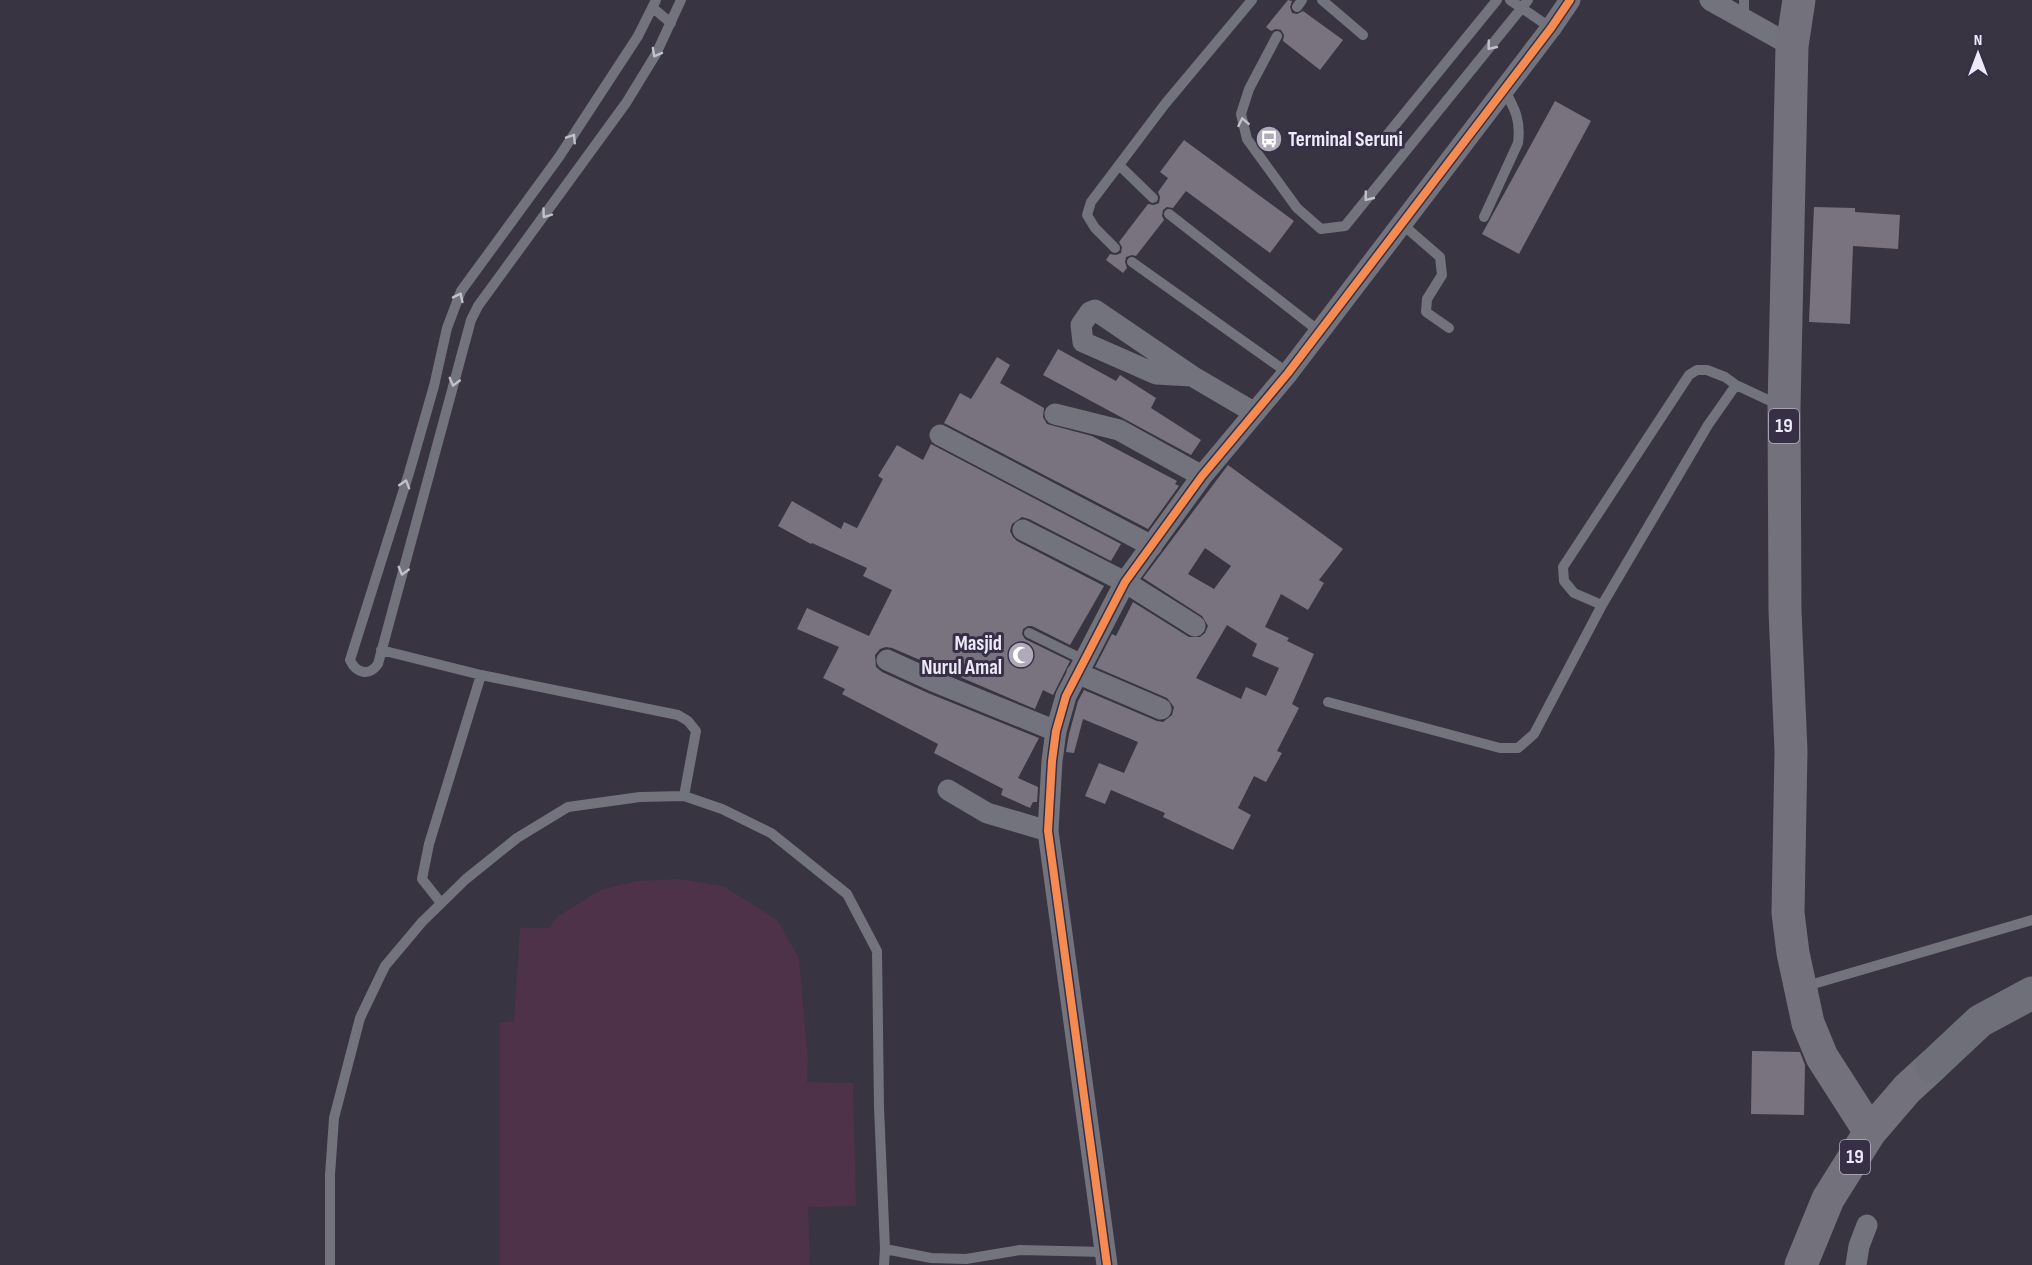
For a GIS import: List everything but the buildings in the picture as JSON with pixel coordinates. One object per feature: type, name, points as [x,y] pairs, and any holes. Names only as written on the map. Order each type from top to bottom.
[{"type":"highway","name":"19","points":[[1799,0],[1792,46],[1784,408],[1785,610],[1791,751],[1788,913],[1808,1023],[1822,1058],[1870,1132]]},
{"type":"highway","points":[[1932,1066],[1980,1021],[2032,993]]},
{"type":"highway","points":[[1932,1066],[2032,1017]]},
{"type":"highway","name":"19","points":[[1801,1265],[1828,1199],[1870,1132],[1906,1089],[1932,1066]]},
{"type":"street","points":[[1106,1259],[1048,831],[1056,731],[1066,696],[1125,582],[1202,476],[1288,374],[1570,0]]},
{"type":"street","points":[[1710,0],[1744,9],[1792,46]]},
{"type":"street","points":[[1192,376],[1156,374],[1083,342],[1081,325],[1090,312],[1095,310],[1192,376],[1255,413]]},
{"type":"street","points":[[1055,414],[1119,430],[1202,476]]},
{"type":"street","points":[[940,435],[1152,546]]},
{"type":"street","points":[[1023,530],[1125,582],[1195,626]]},
{"type":"street","points":[[887,660],[1056,731]]},
{"type":"street","points":[[1080,667],[1161,709]]},
{"type":"street","points":[[948,790],[987,813],[1048,831]]},
{"type":"street","points":[[1856,1265],[1859,1246],[1867,1225]]},
{"type":"lane","points":[[671,23],[655,4],[638,36],[559,157],[461,291],[454,307],[409,473],[350,660],[359,672],[374,669],[381,650],[471,320],[478,306],[626,103],[656,54],[671,23],[681,0]]},
{"type":"lane","points":[[1115,248],[1095,228],[1087,215],[1091,201],[1165,105],[1252,0]]},
{"type":"lane","points":[[1322,0],[1363,35]]},
{"type":"lane","points":[[1387,135],[1497,0]]},
{"type":"lane","points":[[1510,0],[1525,3],[1551,28]]},
{"type":"lane","points":[[1277,36],[1249,89],[1241,114],[1247,139],[1297,207],[1321,229],[1345,226],[1525,3]]},
{"type":"lane","points":[[1484,217],[1518,143],[1520,132],[1517,111],[1504,89]]},
{"type":"lane","points":[[1119,165],[1153,198]]},
{"type":"lane","points":[[1169,214],[1320,332]]},
{"type":"lane","points":[[1402,224],[1440,256],[1442,275],[1427,299],[1426,312],[1449,328]]},
{"type":"lane","points":[[1132,262],[1288,374]]},
{"type":"lane","points":[[1602,604],[1574,592],[1564,581],[1563,567],[1689,375],[1697,370],[1707,370],[1784,408]]},
{"type":"lane","points":[[1328,702],[1500,748],[1518,748],[1534,734],[1602,604],[1708,425],[1736,386]]},
{"type":"lane","points":[[1029,633],[1080,667]]},
{"type":"lane","points":[[381,650],[481,675],[678,715],[688,720],[696,731],[684,796]]},
{"type":"lane","points":[[441,903],[422,879],[429,844],[481,675]]},
{"type":"lane","points":[[330,1265],[330,1175],[334,1118],[360,1018],[385,966],[422,922],[465,879],[517,838],[568,807],[640,797],[684,796],[722,809],[771,833],[847,894],[877,951],[884,1265]]},
{"type":"lane","points":[[1800,988],[2032,920]]},
{"type":"lane","points":[[885,1249],[931,1257],[966,1259],[1020,1250],[1106,1259]]},
{"type":"shaded area","points":[[680,879],[723,886],[777,920],[799,958],[808,1062],[807,1082],[853,1083],[856,1206],[808,1207],[810,1265],[500,1265],[500,1023],[514,1021],[520,928],[549,928],[557,917],[600,890],[636,881]]},
{"type":"cycle path","points":[[1107,1265],[1048,831],[1052,761],[1056,731],[1066,696],[1125,582],[1202,476],[1288,373],[1570,0]]},
{"type":"place","name":"Terminal Seruni","points":[[1269,139]]},
{"type":"place","name":"Masjid Nurul Amal","points":[[1021,655]]}]
